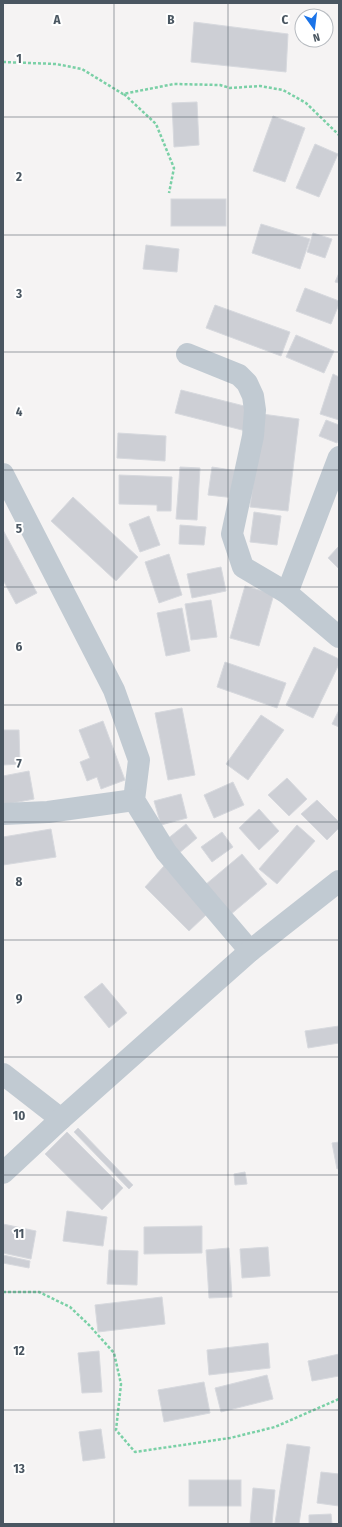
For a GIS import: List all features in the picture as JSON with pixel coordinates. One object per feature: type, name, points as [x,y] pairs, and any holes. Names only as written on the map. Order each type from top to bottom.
[{"type":"street","points":[[187,354],[239,375],[247,384],[253,396],[255,410],[253,436],[232,534],[243,567],[287,593],[339,637]]},
{"type":"street","points":[[287,593],[339,457]]},
{"type":"street","points":[[3,474],[114,690],[139,760],[134,800],[166,852],[250,951]]},
{"type":"street","points":[[3,814],[48,812],[134,800]]},
{"type":"street","points":[[3,1174],[61,1119],[250,951],[339,881]]},
{"type":"street","points":[[5,1076],[61,1119]]},
{"type":"path","points":[[3,62],[56,64],[82,69],[123,94],[156,124],[174,168],[169,193]]},
{"type":"path","points":[[123,94],[174,84],[220,85],[230,88],[260,86],[283,90],[306,103],[339,135]]},
{"type":"path","points":[[3,1292],[39,1292],[70,1307],[89,1325],[114,1353],[121,1384],[116,1430],[136,1452],[230,1438],[275,1427],[339,1399]]},
{"type":"building","points":[[194,22],[288,34],[286,72],[191,62]]},
{"type":"building","points":[[197,102],[199,145],[174,147],[172,103]]},
{"type":"building","points":[[273,116],[305,128],[285,182],[253,171]]},
{"type":"building","points":[[315,144],[338,154],[319,197],[296,188]]},
{"type":"building","points":[[171,199],[226,199],[226,226],[171,226]]},
{"type":"building","points":[[261,224],[310,239],[300,269],[252,253]]},
{"type":"building","points":[[313,233],[332,239],[325,258],[307,252]]},
{"type":"building","points":[[146,245],[179,249],[177,272],[143,269]]},
{"type":"building","points":[[339,273],[339,283],[335,282]]},
{"type":"building","points":[[305,288],[339,301],[331,324],[296,311]]},
{"type":"building","points":[[215,305],[290,332],[281,356],[206,328]]},
{"type":"building","points":[[296,335],[334,351],[324,373],[286,357]]},
{"type":"building","points":[[333,374],[339,377],[339,420],[320,414]]},
{"type":"building","points":[[181,390],[252,408],[246,431],[175,413]]},
{"type":"building","points":[[262,414],[299,419],[288,511],[250,507]]},
{"type":"building","points":[[326,420],[339,425],[339,438],[337,443],[319,436]]},
{"type":"building","points":[[118,433],[166,436],[165,461],[117,458]]},
{"type":"building","points":[[180,467],[200,468],[197,520],[176,519]]},
{"type":"building","points":[[212,467],[238,471],[235,498],[208,495]]},
{"type":"building","points":[[119,475],[172,477],[171,511],[157,511],[157,505],[119,504]]},
{"type":"building","points":[[73,497],[138,557],[116,581],[51,521]]},
{"type":"building","points":[[254,512],[281,516],[277,545],[250,542]]},
{"type":"building","points":[[149,516],[160,545],[140,552],[129,524]]},
{"type":"building","points":[[180,525],[206,527],[204,545],[179,544]]},
{"type":"building","points":[[3,530],[37,593],[16,604],[3,580]]},
{"type":"building","points":[[339,546],[339,569],[328,558]]},
{"type":"building","points":[[169,554],[182,595],[159,603],[145,562]]},
{"type":"building","points":[[221,567],[226,591],[192,598],[187,574]]},
{"type":"building","points":[[245,586],[274,594],[259,646],[230,638]]},
{"type":"building","points":[[211,600],[217,637],[191,640],[185,604]]},
{"type":"building","points":[[182,608],[190,651],[166,656],[157,613]]},
{"type":"building","points":[[314,647],[339,659],[339,664],[313,718],[286,705]]},
{"type":"building","points":[[225,662],[286,683],[277,708],[217,687]]},
{"type":"building","points":[[182,708],[195,775],[168,780],[155,713]]},
{"type":"building","points":[[339,710],[339,727],[332,724]]},
{"type":"building","points":[[261,715],[284,730],[248,780],[226,764]]},
{"type":"building","points":[[103,721],[125,780],[101,789],[97,777],[87,781],[80,762],[90,758],[79,730]]},
{"type":"building","points":[[3,730],[19,730],[20,764],[3,765]]},
{"type":"building","points":[[29,771],[34,799],[3,805],[3,776]]},
{"type":"building","points":[[287,778],[307,799],[289,816],[268,795]]},
{"type":"building","points":[[233,782],[244,805],[214,818],[204,795]]},
{"type":"building","points":[[181,794],[187,818],[161,825],[154,801]]},
{"type":"building","points":[[317,800],[339,822],[339,828],[327,840],[301,814]]},
{"type":"building","points":[[259,809],[279,831],[259,850],[239,828]]},
{"type":"building","points":[[186,824],[197,838],[178,854],[166,840]]},
{"type":"building","points":[[297,825],[315,841],[277,884],[259,869]]},
{"type":"building","points":[[51,829],[56,857],[3,865],[3,837]]},
{"type":"building","points":[[222,832],[233,847],[212,862],[201,847]]},
{"type":"building","points":[[242,854],[267,884],[230,915],[205,885]]},
{"type":"building","points":[[164,866],[207,914],[189,931],[145,887]]},
{"type":"building","points":[[102,983],[127,1013],[109,1028],[84,997]]},
{"type":"building","points":[[339,1026],[339,1043],[308,1048],[305,1031]]},
{"type":"building","points":[[78,1128],[133,1185],[129,1189],[74,1132]]},
{"type":"building","points":[[67,1132],[123,1188],[102,1210],[45,1154]]},
{"type":"building","points":[[339,1142],[339,1168],[337,1169],[332,1143]]},
{"type":"building","points":[[245,1172],[247,1184],[235,1185],[234,1174]]},
{"type":"building","points":[[67,1211],[107,1217],[103,1246],[63,1241]]},
{"type":"building","points":[[3,1224],[36,1231],[31,1259],[3,1253]]},
{"type":"building","points":[[202,1226],[202,1253],[144,1254],[144,1227]]},
{"type":"building","points":[[268,1247],[270,1276],[242,1278],[240,1249]]},
{"type":"building","points":[[229,1248],[232,1297],[209,1298],[206,1250]]},
{"type":"building","points":[[109,1250],[138,1251],[137,1285],[107,1284]]},
{"type":"building","points":[[3,1255],[30,1261],[29,1268],[3,1263]]},
{"type":"building","points":[[162,1297],[165,1324],[98,1332],[95,1305]]},
{"type":"building","points":[[268,1343],[270,1368],[209,1375],[207,1350]]},
{"type":"building","points":[[99,1351],[102,1392],[82,1393],[78,1353]]},
{"type":"building","points":[[339,1354],[339,1376],[312,1381],[308,1361]]},
{"type":"building","points":[[267,1375],[273,1399],[221,1412],[215,1388]]},
{"type":"building","points":[[204,1382],[210,1413],[164,1422],[158,1390]]},
{"type":"building","points":[[101,1429],[105,1458],[83,1461],[79,1432]]},
{"type":"building","points":[[287,1444],[310,1447],[299,1524],[275,1523]]},
{"type":"building","points":[[321,1472],[339,1474],[339,1506],[317,1503]]},
{"type":"building","points":[[189,1480],[241,1480],[241,1506],[189,1506]]},
{"type":"building","points":[[253,1488],[275,1490],[272,1524],[250,1524]]},
{"type":"building","points":[[331,1514],[332,1524],[309,1524],[309,1515]]}]
